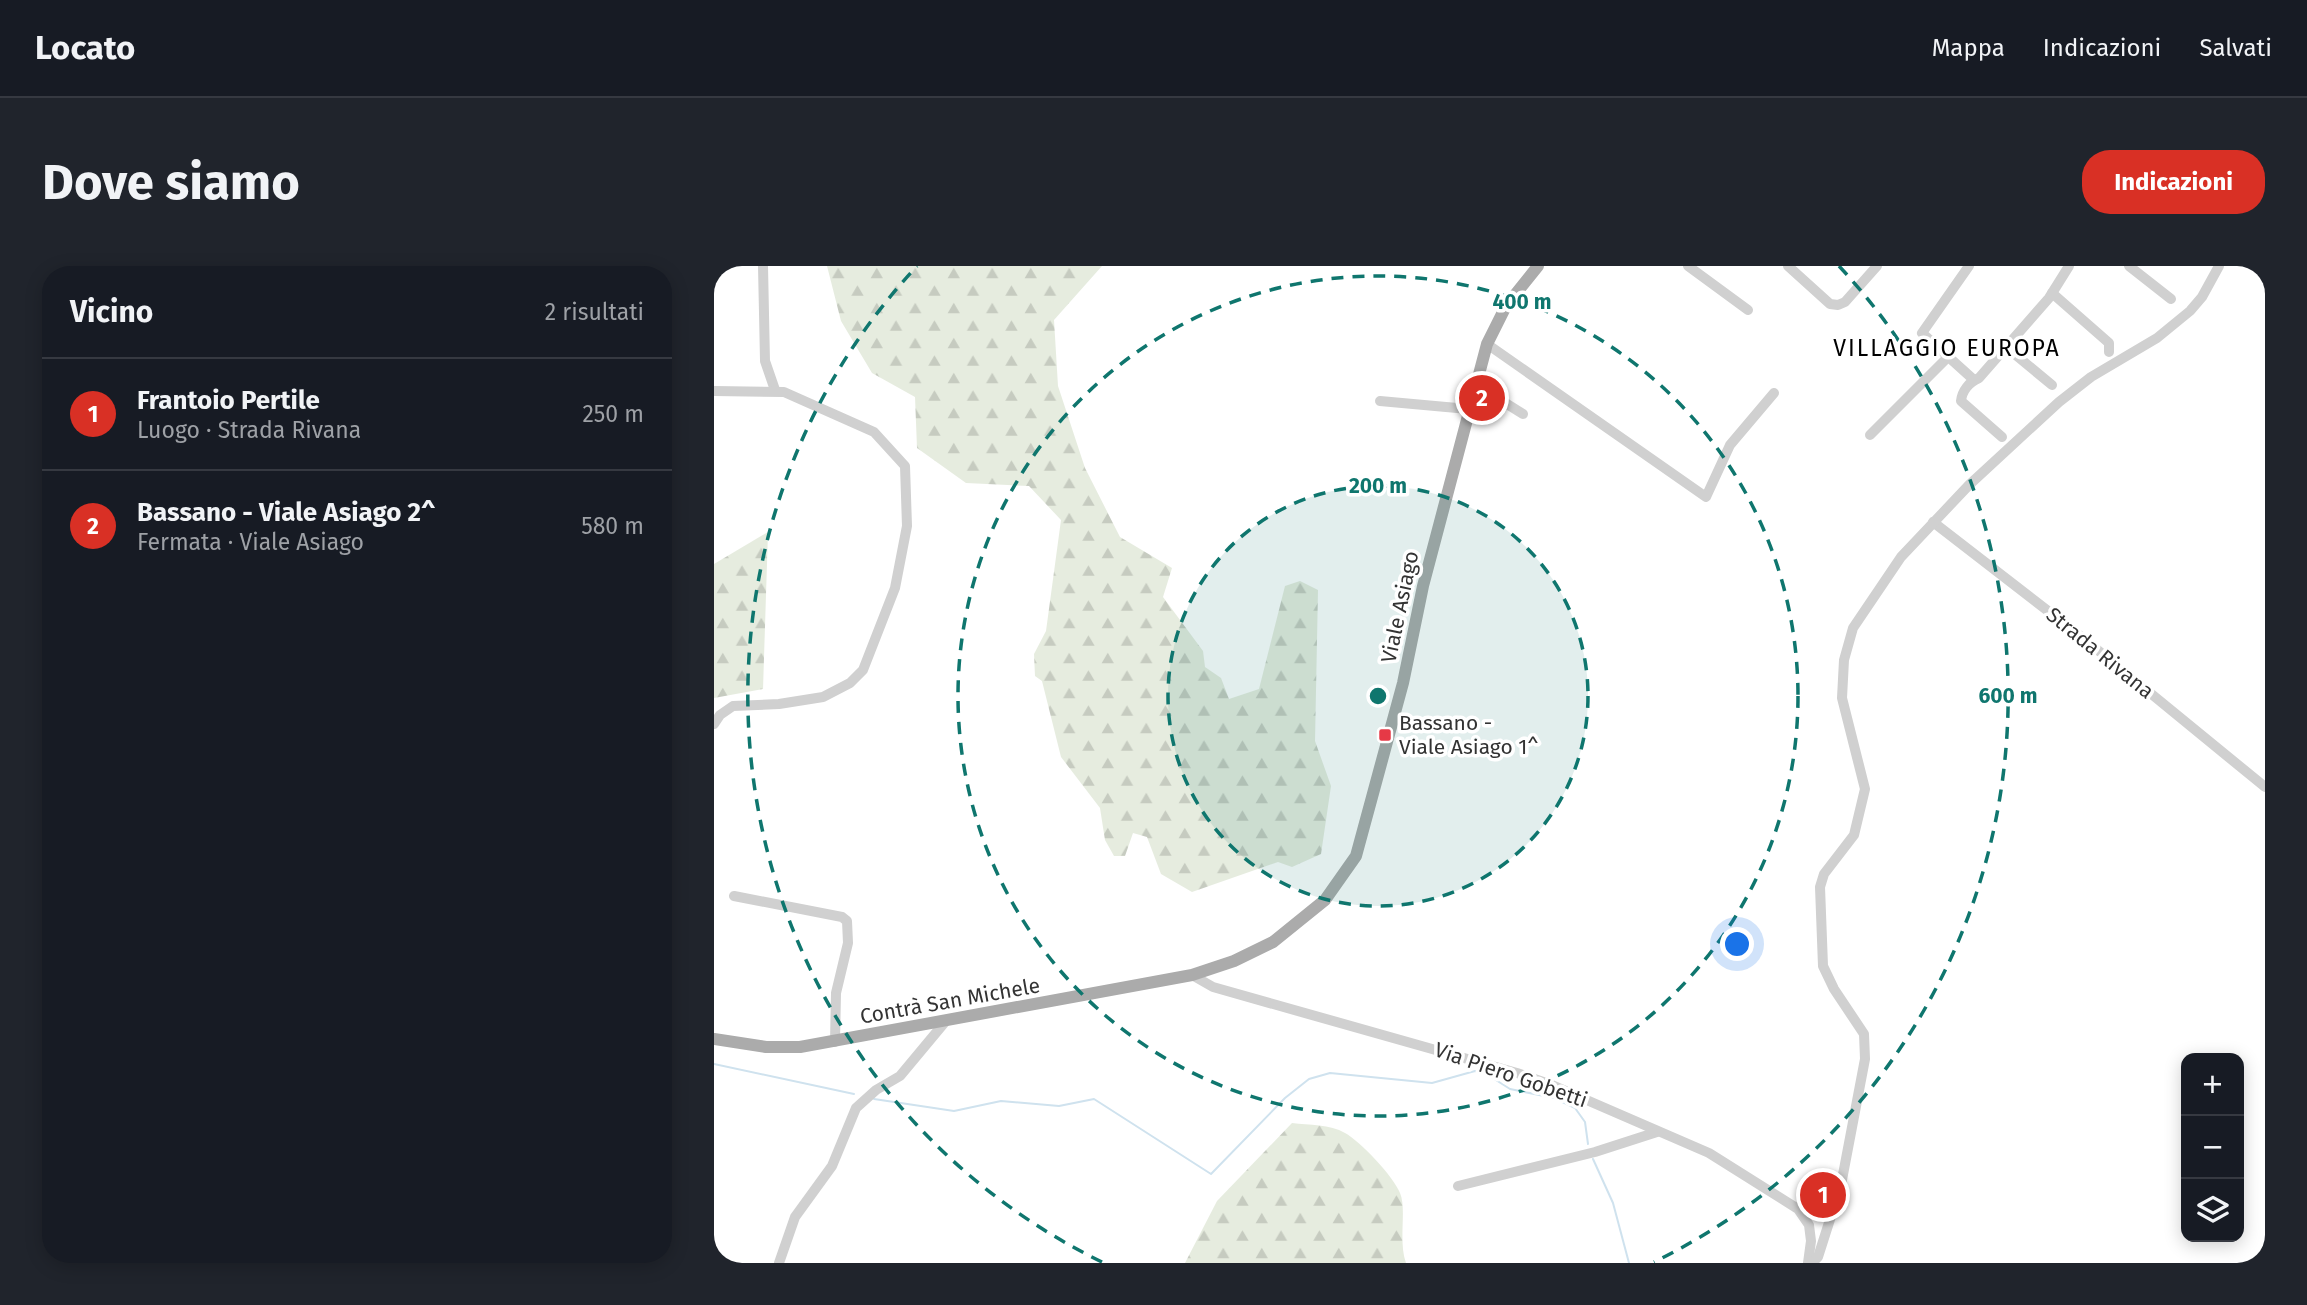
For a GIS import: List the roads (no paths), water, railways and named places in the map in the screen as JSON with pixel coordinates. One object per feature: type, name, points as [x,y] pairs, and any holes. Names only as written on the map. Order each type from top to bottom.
[{"type":"main road","name":"Viale Asiago","points":[[1192,975],[1234,961],[1273,942],[1325,901],[1356,856],[1403,683],[1423,586],[1487,344],[1506,306],[1538,266]]},
{"type":"main road","name":"Contrà San Michele","points":[[714,1039],[766,1047],[800,1047],[1192,975]]},
{"type":"street","points":[[763,266],[765,361],[775,390]]},
{"type":"street","points":[[1688,266],[1748,310]]},
{"type":"street","points":[[1788,266],[1830,304],[1838,305],[1845,302],[1877,266]]},
{"type":"street","points":[[1969,266],[1922,333],[1973,380]]},
{"type":"street","points":[[2002,437],[1961,401],[1962,393],[1973,380],[1979,378],[2052,293],[2069,266]]},
{"type":"street","points":[[1810,1263],[1818,1257],[1836,1202],[1865,1059],[1864,1034],[1827,978],[1820,887],[1824,874],[1854,835],[1864,789],[1863,773],[1843,712],[1844,660],[1861,614],[1901,557],[1933,522],[2049,410],[2091,377],[2157,338],[2190,311],[2202,297],[2218,266]]},
{"type":"street","points":[[2137,268],[2171,299]]},
{"type":"street","points":[[2052,293],[2109,343],[2109,352]]},
{"type":"street","points":[[1487,344],[1706,497],[1730,445],[1774,393]]},
{"type":"street","points":[[2006,346],[2052,385]]},
{"type":"street","points":[[1870,435],[1947,358]]},
{"type":"street","points":[[1475,384],[1523,414]]},
{"type":"street","points":[[714,391],[775,390],[830,411],[874,432],[905,466],[906,526],[895,588],[863,670],[849,683],[823,697],[779,704],[733,706],[720,715],[714,724]]},
{"type":"street","points":[[1380,401],[1468,409]]},
{"type":"street","name":"Strada Rivana","points":[[1933,522],[2083,638],[2265,787]]},
{"type":"street","points":[[734,896],[842,917],[847,921],[848,943],[836,993],[835,1042]]},
{"type":"street","name":"Via Piero Gobetti","points":[[1192,975],[1213,987],[1529,1077],[1709,1153],[1798,1209],[1809,1225],[1810,1263]]},
{"type":"street","points":[[779,1263],[794,1217],[832,1166],[856,1108],[876,1090],[900,1076],[945,1022]]},
{"type":"street","points":[[1458,1186],[1595,1152],[1657,1132]]},
{"type":"waterway","points":[[714,1064],[854,1094]]},
{"type":"waterway","points":[[874,1099],[954,1111],[1001,1101],[1059,1106],[1094,1099],[1211,1174],[1285,1098],[1309,1079],[1330,1073],[1432,1083],[1475,1071],[1488,1075],[1510,1089],[1554,1098],[1575,1108],[1585,1122],[1588,1144]]},
{"type":"waterway","points":[[1593,1159],[1613,1203],[1629,1263]]},
{"type":"place","name":"Bassano - Viale Asiago 2^","points":[[1482,398]]},
{"type":"place","name":"Bassano - Viale Asiago 1^","points":[[1385,735]]},
{"type":"place","name":"Frantoio Pertile","points":[[1823,1195]]},
{"type":"district","name":"VILLAGGIO EUROPA","points":[[1947,348]]}]
